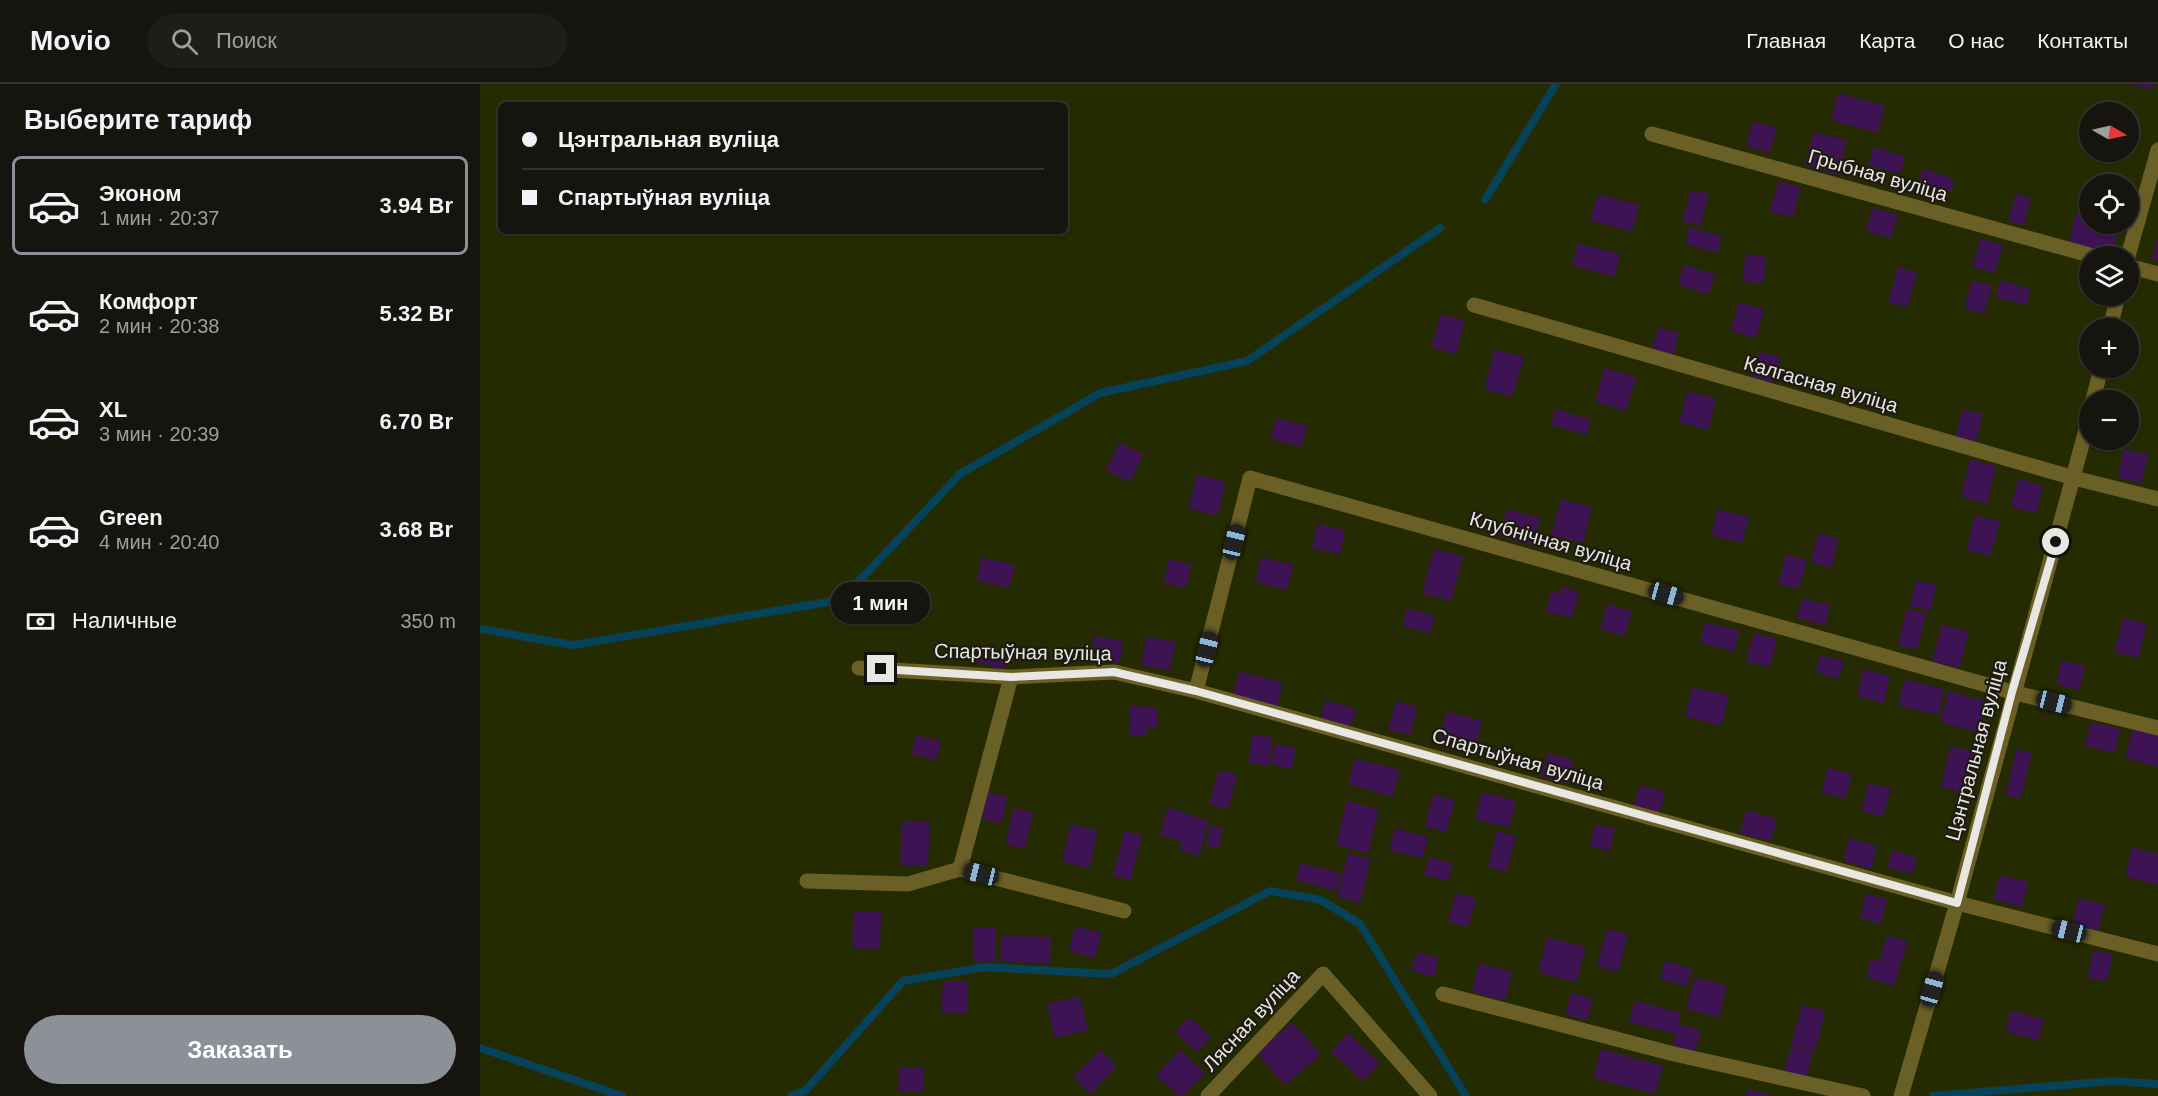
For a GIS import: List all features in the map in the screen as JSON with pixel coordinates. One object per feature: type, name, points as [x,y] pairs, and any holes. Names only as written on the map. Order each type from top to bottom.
[{"type":"street","name":"Грыбная вуліца","points":[[1652,134],[2079,252]]},
{"type":"street","points":[[2131,246],[2158,150]]},
{"type":"street","points":[[2139,269],[2158,274]]},
{"type":"street","name":"Калгасная вуліца","points":[[1473,305],[2074,478],[2158,499]]},
{"type":"street","name":"Цэнтральная вуліца","points":[[1901,1096],[1957,903],[2012,692],[2081,450]]},
{"type":"street","name":"Клубнічная вуліца","points":[[1196,691],[1250,478],[2012,692],[2158,728]]},
{"type":"street","name":"Спартыўная вуліца","points":[[859,668],[1011,677],[1114,672],[1196,691],[1957,903],[2158,954]]},
{"type":"street","points":[[960,869],[1011,677]]},
{"type":"street","points":[[807,881],[908,884],[960,869],[1124,911]]},
{"type":"street","name":"Лясная вуліца","points":[[1208,1096],[1323,974],[1430,1096]]},
{"type":"street","points":[[1443,994],[1674,1054],[1863,1096]]},
{"type":"green space","points":[[480,84],[2158,84],[2158,1096],[480,1096]]},
{"type":"building","points":[[2131,84],[2154,84],[2152,90]]},
{"type":"building","points":[[1838,93],[1885,106],[1877,133],[1831,120]]},
{"type":"building","points":[[1753,121],[1777,128],[1769,153],[1746,146]]},
{"type":"building","points":[[1814,132],[1847,141],[1837,175],[1804,165]]},
{"type":"building","points":[[1873,147],[1905,156],[1900,174],[1869,165]]},
{"type":"building","points":[[1923,169],[1954,179],[1951,192],[1938,188],[1937,194],[1917,189]]},
{"type":"building","points":[[1779,181],[1801,187],[1793,217],[1770,211]]},
{"type":"building","points":[[1691,190],[1709,194],[1700,226],[1682,221]]},
{"type":"building","points":[[1598,194],[1639,205],[1632,232],[1590,220]]},
{"type":"building","points":[[2016,194],[2031,198],[2024,225],[2008,221]]},
{"type":"building","points":[[1872,208],[1898,215],[1891,238],[1866,231]]},
{"type":"building","points":[[2076,214],[2079,215],[2079,234],[2117,234],[2114,246],[2082,246],[2069,243]]},
{"type":"building","points":[[1689,227],[1722,236],[1718,253],[1685,244]]},
{"type":"building","points":[[1980,238],[2003,245],[1995,273],[1972,267]]},
{"type":"building","points":[[2158,238],[2158,261],[2152,259]]},
{"type":"building","points":[[1578,243],[1620,254],[1614,277],[1572,265]]},
{"type":"building","points":[[1746,254],[1767,257],[1763,284],[1742,280]]},
{"type":"building","points":[[1684,265],[1715,274],[1709,294],[1678,285]]},
{"type":"building","points":[[1898,267],[1917,272],[1907,308],[1888,302]]},
{"type":"building","points":[[1972,280],[1992,286],[1984,314],[1964,308]]},
{"type":"building","points":[[2000,280],[2031,289],[2026,305],[1996,297]]},
{"type":"building","points":[[1739,302],[1764,309],[1756,338],[1731,331]]},
{"type":"building","points":[[1441,314],[1465,321],[1456,354],[1431,347]]},
{"type":"building","points":[[1658,327],[1679,333],[1672,357],[1651,351]]},
{"type":"building","points":[[1495,349],[1524,357],[1512,397],[1484,389]]},
{"type":"building","points":[[1759,352],[1780,357],[1773,383],[1752,378]]},
{"type":"building","points":[[1604,368],[1636,377],[1626,411],[1595,402]]},
{"type":"building","points":[[1688,391],[1716,399],[1708,430],[1679,422]]},
{"type":"building","points":[[1555,409],[1591,419],[1587,435],[1551,425]]},
{"type":"building","points":[[1963,409],[1983,414],[1975,443],[1955,437]]},
{"type":"building","points":[[1276,418],[1307,426],[1301,447],[1271,439]]},
{"type":"building","points":[[1119,443],[1143,454],[1130,482],[1106,470]]},
{"type":"building","points":[[2124,450],[2148,455],[2141,483],[2117,477]]},
{"type":"building","points":[[1970,459],[1996,466],[1987,504],[1961,497]]},
{"type":"building","points":[[1197,474],[1226,482],[1217,516],[1188,508]]},
{"type":"building","points":[[2018,479],[2043,486],[2036,513],[2011,507]]},
{"type":"building","points":[[1561,499],[1592,507],[1583,543],[1551,535]]},
{"type":"building","points":[[1507,509],[1540,518],[1533,546],[1499,536]]},
{"type":"building","points":[[1718,509],[1749,517],[1742,543],[1711,535]]},
{"type":"building","points":[[1975,515],[2000,521],[1990,556],[1966,550]]},
{"type":"building","points":[[1318,524],[1345,530],[1340,554],[1312,548]]},
{"type":"building","points":[[1818,533],[1839,539],[1831,568],[1811,562]]},
{"type":"building","points":[[1434,549],[1463,556],[1451,601],[1422,593]]},
{"type":"building","points":[[1786,554],[1807,560],[1799,589],[1778,584]]},
{"type":"building","points":[[982,557],[1015,565],[1009,588],[976,580]]},
{"type":"building","points":[[1261,557],[1293,565],[1287,590],[1255,582]]},
{"type":"building","points":[[1169,559],[1191,564],[1186,588],[1164,583]]},
{"type":"building","points":[[1916,580],[1937,585],[1930,611],[1910,606]]},
{"type":"building","points":[[1562,587],[1579,592],[1572,618],[1546,611],[1551,591],[1560,594]]},
{"type":"building","points":[[1802,598],[1830,605],[1825,625],[1797,618]]},
{"type":"building","points":[[1607,604],[1632,611],[1625,636],[1600,629]]},
{"type":"building","points":[[1407,608],[1435,616],[1430,633],[1402,626]]},
{"type":"building","points":[[1907,609],[1926,614],[1917,650],[1898,645]]},
{"type":"building","points":[[2124,618],[2147,624],[2138,658],[2114,652]]},
{"type":"building","points":[[1705,622],[1740,631],[1734,652],[1700,642]]},
{"type":"building","points":[[1942,625],[1969,632],[1959,668],[1932,661]]},
{"type":"building","points":[[1754,633],[1777,639],[1770,667],[1746,661]]},
{"type":"building","points":[[1094,636],[1123,641],[1119,663],[1091,658]]},
{"type":"building","points":[[1147,637],[1176,642],[1170,670],[1141,665]]},
{"type":"building","points":[[976,646],[1008,653],[1004,669],[972,661]]},
{"type":"building","points":[[1820,655],[1844,661],[1839,679],[1815,672]]},
{"type":"building","points":[[2062,660],[2085,666],[2079,690],[2056,684]]},
{"type":"building","points":[[1863,669],[1890,676],[1884,703],[1857,696]]},
{"type":"building","points":[[1239,671],[1283,683],[1277,707],[1233,695]]},
{"type":"building","points":[[1905,679],[1944,689],[1938,715],[1898,705]]},
{"type":"building","points":[[1693,687],[1729,696],[1721,726],[1685,716]]},
{"type":"building","points":[[1948,691],[1986,701],[1978,732],[1940,722]]},
{"type":"building","points":[[1326,700],[1356,709],[1350,730],[1320,722]]},
{"type":"building","points":[[1396,701],[1417,707],[1410,735],[1388,730]]},
{"type":"building","points":[[1130,706],[1158,707],[1158,728],[1148,728],[1148,735],[1130,735]]},
{"type":"building","points":[[1447,711],[1482,721],[1475,748],[1439,738]]},
{"type":"building","points":[[2091,722],[2120,729],[2114,753],[2085,746]]},
{"type":"building","points":[[2133,728],[2158,735],[2158,767],[2125,758]]},
{"type":"building","points":[[1253,734],[1273,738],[1269,766],[1248,762]]},
{"type":"building","points":[[916,735],[941,741],[936,760],[911,754]]},
{"type":"building","points":[[1275,744],[1296,748],[1292,769],[1271,765]]},
{"type":"building","points":[[1951,746],[1974,752],[1963,793],[1940,787]]},
{"type":"building","points":[[2017,749],[2032,753],[2020,799],[2005,795]]},
{"type":"building","points":[[1548,753],[1574,760],[1567,784],[1541,777]]},
{"type":"building","points":[[1355,758],[1400,770],[1393,797],[1348,784]]},
{"type":"building","points":[[1828,768],[1852,774],[1845,799],[1821,792]]},
{"type":"building","points":[[1219,770],[1237,775],[1228,809],[1209,804]]},
{"type":"building","points":[[1869,783],[1891,789],[1883,817],[1861,811]]},
{"type":"building","points":[[1640,785],[1665,792],[1659,815],[1633,808]]},
{"type":"building","points":[[988,792],[1008,797],[1001,824],[982,818]]},
{"type":"building","points":[[1482,792],[1516,801],[1509,828],[1475,819]]},
{"type":"building","points":[[1433,795],[1455,800],[1446,832],[1425,826]]},
{"type":"building","points":[[1347,801],[1379,809],[1368,853],[1336,845]]},
{"type":"building","points":[[1168,807],[1209,821],[1199,856],[1179,850],[1182,841],[1160,835]]},
{"type":"building","points":[[1014,808],[1033,813],[1025,849],[1005,844]]},
{"type":"building","points":[[1746,810],[1777,819],[1771,841],[1740,833]]},
{"type":"building","points":[[902,821],[930,822],[928,866],[900,865]]},
{"type":"building","points":[[1071,824],[1098,831],[1089,869],[1062,861]]},
{"type":"building","points":[[1595,824],[1615,829],[1609,851],[1590,846]]},
{"type":"building","points":[[1211,825],[1223,829],[1218,848],[1206,845]]},
{"type":"building","points":[[1395,828],[1428,837],[1422,858],[1389,850]]},
{"type":"building","points":[[1125,831],[1142,835],[1130,880],[1113,876]]},
{"type":"building","points":[[1497,831],[1516,836],[1506,872],[1488,867]]},
{"type":"building","points":[[1849,838],[1877,846],[1871,869],[1843,861]]},
{"type":"building","points":[[2132,847],[2158,854],[2158,885],[2125,876]]},
{"type":"building","points":[[1892,850],[1917,858],[1912,874],[1887,867]]},
{"type":"building","points":[[1348,853],[1371,859],[1360,903],[1337,896]]},
{"type":"building","points":[[1429,857],[1452,863],[1448,881],[1424,875]]},
{"type":"building","points":[[1301,863],[1341,873],[1336,891],[1296,880]]},
{"type":"building","points":[[2000,875],[2028,882],[2022,907],[1993,899]]},
{"type":"building","points":[[1456,893],[1476,898],[1468,927],[1448,922]]},
{"type":"building","points":[[1866,894],[1887,899],[1881,924],[1860,918]]},
{"type":"building","points":[[2079,898],[2105,905],[2098,931],[2072,925]]},
{"type":"building","points":[[854,911],[881,912],[880,949],[852,948]]},
{"type":"building","points":[[1075,926],[1101,933],[1095,958],[1069,951]]},
{"type":"building","points":[[974,927],[996,928],[995,962],[974,962]]},
{"type":"building","points":[[1607,929],[1628,934],[1618,972],[1597,966]]},
{"type":"building","points":[[1887,935],[1908,941],[1894,986],[1866,977],[1871,959],[1879,962]]},
{"type":"building","points":[[1001,936],[1051,937],[1050,963],[1000,962]]},
{"type":"building","points":[[1547,937],[1586,947],[1576,982],[1538,972]]},
{"type":"building","points":[[2094,950],[2113,955],[2106,982],[2087,977]]},
{"type":"building","points":[[1416,952],[1438,957],[1434,977],[1412,971]]},
{"type":"building","points":[[1665,961],[1692,969],[1687,986],[1660,979]]},
{"type":"building","points":[[1479,963],[1512,972],[1505,1001],[1472,992]]},
{"type":"building","points":[[1695,977],[1727,986],[1719,1017],[1686,1009]]},
{"type":"building","points":[[943,981],[968,982],[967,1013],[941,1012]]},
{"type":"building","points":[[1571,993],[1593,999],[1587,1020],[1565,1015]]},
{"type":"building","points":[[1080,996],[1088,1030],[1054,1038],[1047,1004]]},
{"type":"building","points":[[1635,1001],[1681,1013],[1678,1024],[1701,1030],[1695,1052],[1672,1046],[1676,1034],[1629,1022]]},
{"type":"building","points":[[1802,1005],[1825,1011],[1815,1051],[1791,1045]]},
{"type":"building","points":[[2011,1010],[2044,1020],[2038,1041],[2005,1031]]},
{"type":"building","points":[[1189,1017],[1211,1037],[1197,1052],[1175,1032]]},
{"type":"building","points":[[1292,1022],[1321,1054],[1285,1085],[1257,1053]]},
{"type":"building","points":[[1348,1033],[1380,1063],[1363,1081],[1331,1052]]},
{"type":"building","points":[[1791,1046],[1813,1052],[1806,1079],[1784,1073]]},
{"type":"building","points":[[1601,1049],[1663,1066],[1655,1094],[1593,1078]]},
{"type":"building","points":[[1100,1050],[1117,1066],[1090,1094],[1073,1077]]},
{"type":"building","points":[[1180,1050],[1205,1073],[1183,1096],[1179,1096],[1156,1075]]},
{"type":"building","points":[[899,1067],[924,1068],[924,1092],[898,1091]]},
{"type":"building","points":[[1748,1089],[1772,1095],[1772,1096],[1746,1096]]},
{"type":"waterway","points":[[1485,200],[1556,84]]},
{"type":"waterway","points":[[480,629],[573,645],[828,602],[860,580],[960,474],[1100,393],[1247,361],[1440,228]]},
{"type":"waterway","points":[[791,1096],[805,1091],[903,981],[984,967],[1111,974],[1270,891],[1321,900],[1360,924],[1466,1096]]},
{"type":"waterway","points":[[480,1048],[622,1096]]},
{"type":"waterway","points":[[1933,1096],[2112,1081],[2158,1084]]},
{"type":"route","points":[[881,669],[1011,677],[1114,672],[1196,691],[1957,903],[2012,692],[2056,542]]}]
